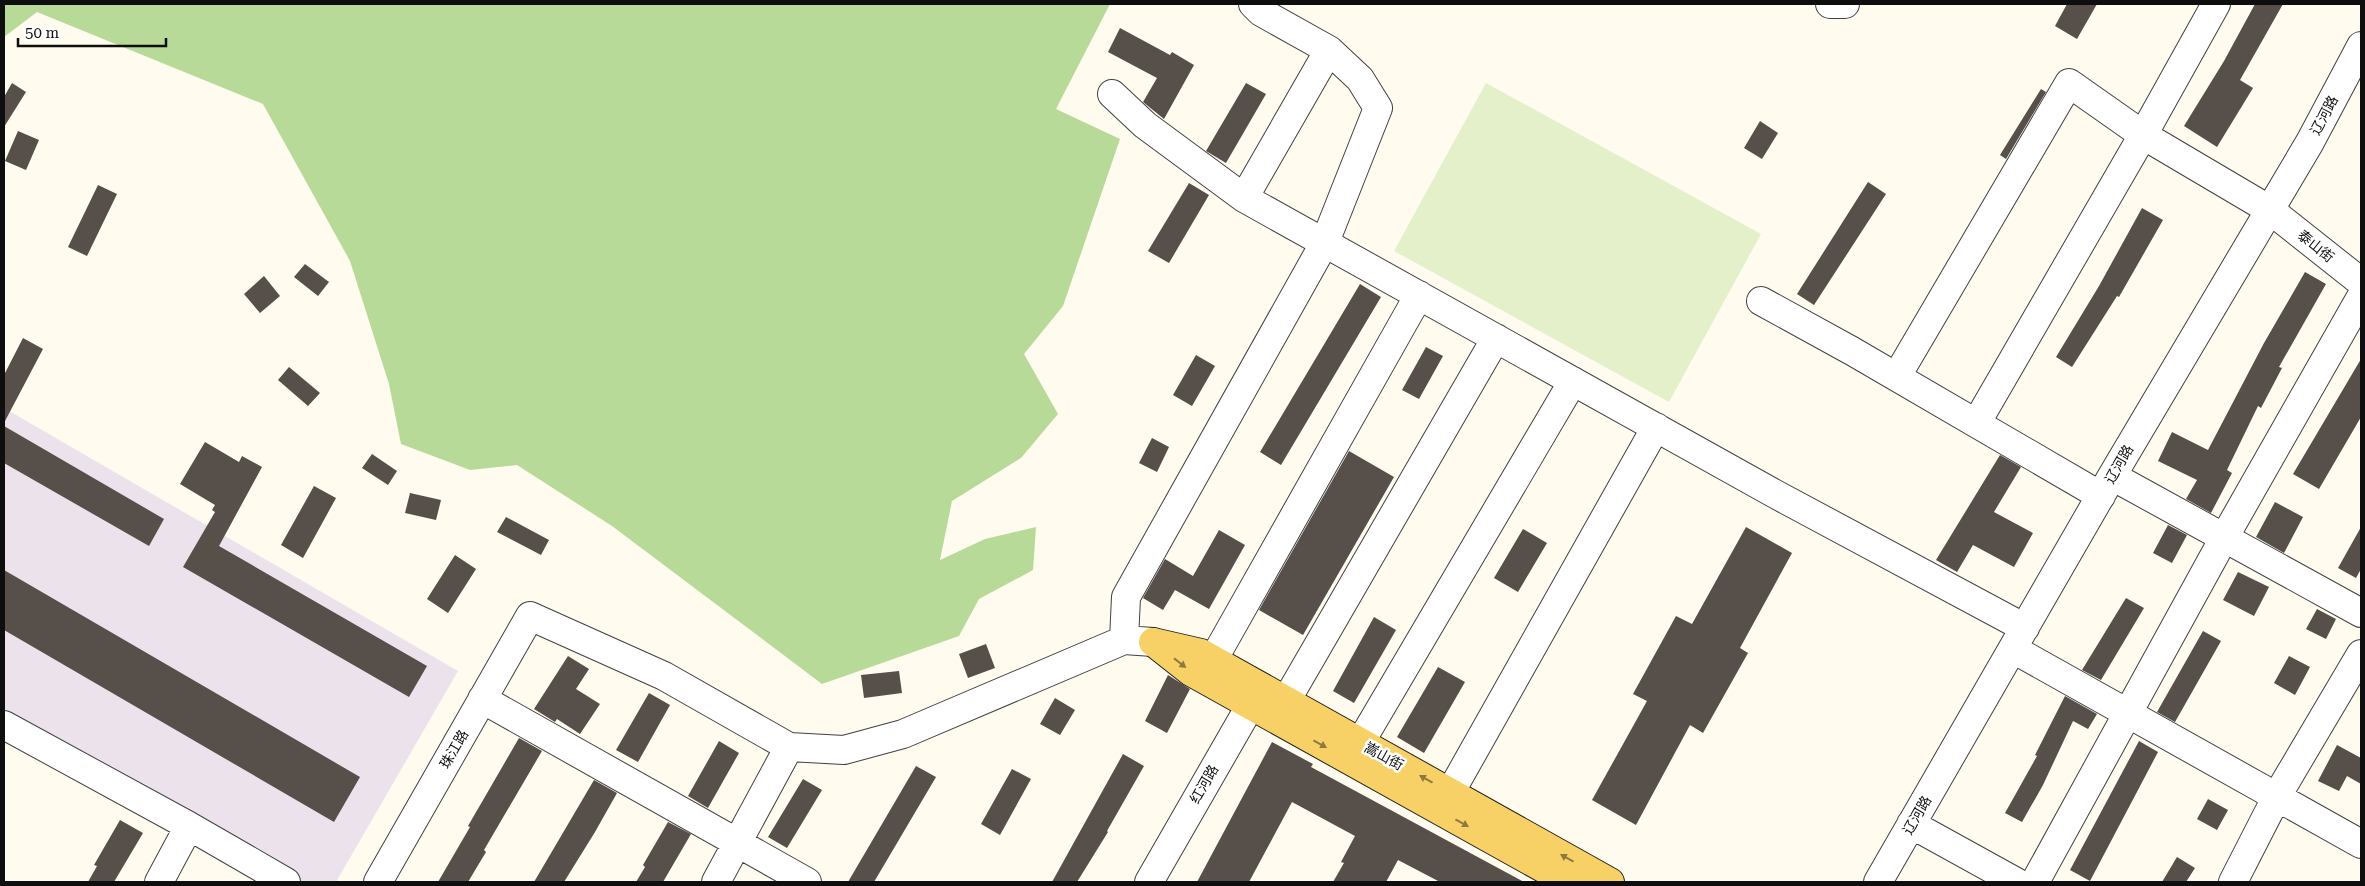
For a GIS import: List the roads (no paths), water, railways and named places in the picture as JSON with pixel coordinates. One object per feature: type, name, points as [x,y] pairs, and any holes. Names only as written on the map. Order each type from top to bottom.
[{"type":"main road","name":"嵩山街","points":[[1153,642],[1201,653],[1213,660],[1255,696],[1568,882]]},
{"type":"main road","name":"嵩山街","points":[[1153,642],[1191,672],[1255,696],[1286,701],[1610,882]]},
{"type":"street","points":[[716,882],[789,747],[844,750],[902,734],[1124,640],[1126,597],[1325,242],[1378,108],[1360,78],[1329,50],[1261,12],[1253,4]]},
{"type":"street","points":[[1830,4],[1845,4]]},
{"type":"street","points":[[1977,422],[2143,135],[2216,4]]},
{"type":"street","name":"辽河路","points":[[1878,882],[2106,486],[2270,210],[2361,46]]},
{"type":"street","points":[[1244,198],[1329,50]]},
{"type":"street","name":"泰山街","points":[[1897,376],[2069,83],[2143,135],[2270,210],[2361,282]]},
{"type":"street","points":[[1112,94],[1145,126],[1244,198],[1656,427],[2019,638],[2128,713],[2361,844]]},
{"type":"street","points":[[1213,660],[1419,295]]},
{"type":"street","points":[[2035,882],[2224,538],[2361,297]]},
{"type":"street","points":[[1761,302],[1977,422],[2106,486],[2224,538],[2361,613]]},
{"type":"street","points":[[1286,701],[1496,338]]},
{"type":"street","points":[[1360,743],[1573,381]]},
{"type":"street","points":[[1450,793],[1656,427]]},
{"type":"street","name":"珠江路","points":[[378,882],[530,616],[664,676],[789,747]]},
{"type":"street","name":"嵩山街","points":[[1124,640],[1153,642]]},
{"type":"street","points":[[2233,882],[2278,796],[2361,654]]},
{"type":"street","name":"红河路","points":[[1149,882],[1255,696]]},
{"type":"street","points":[[482,699],[807,882]]},
{"type":"street","points":[[4,725],[189,826],[286,882]]},
{"type":"street","points":[[1912,824],[2016,882]]},
{"type":"street","points":[[159,882],[189,826]]}]
